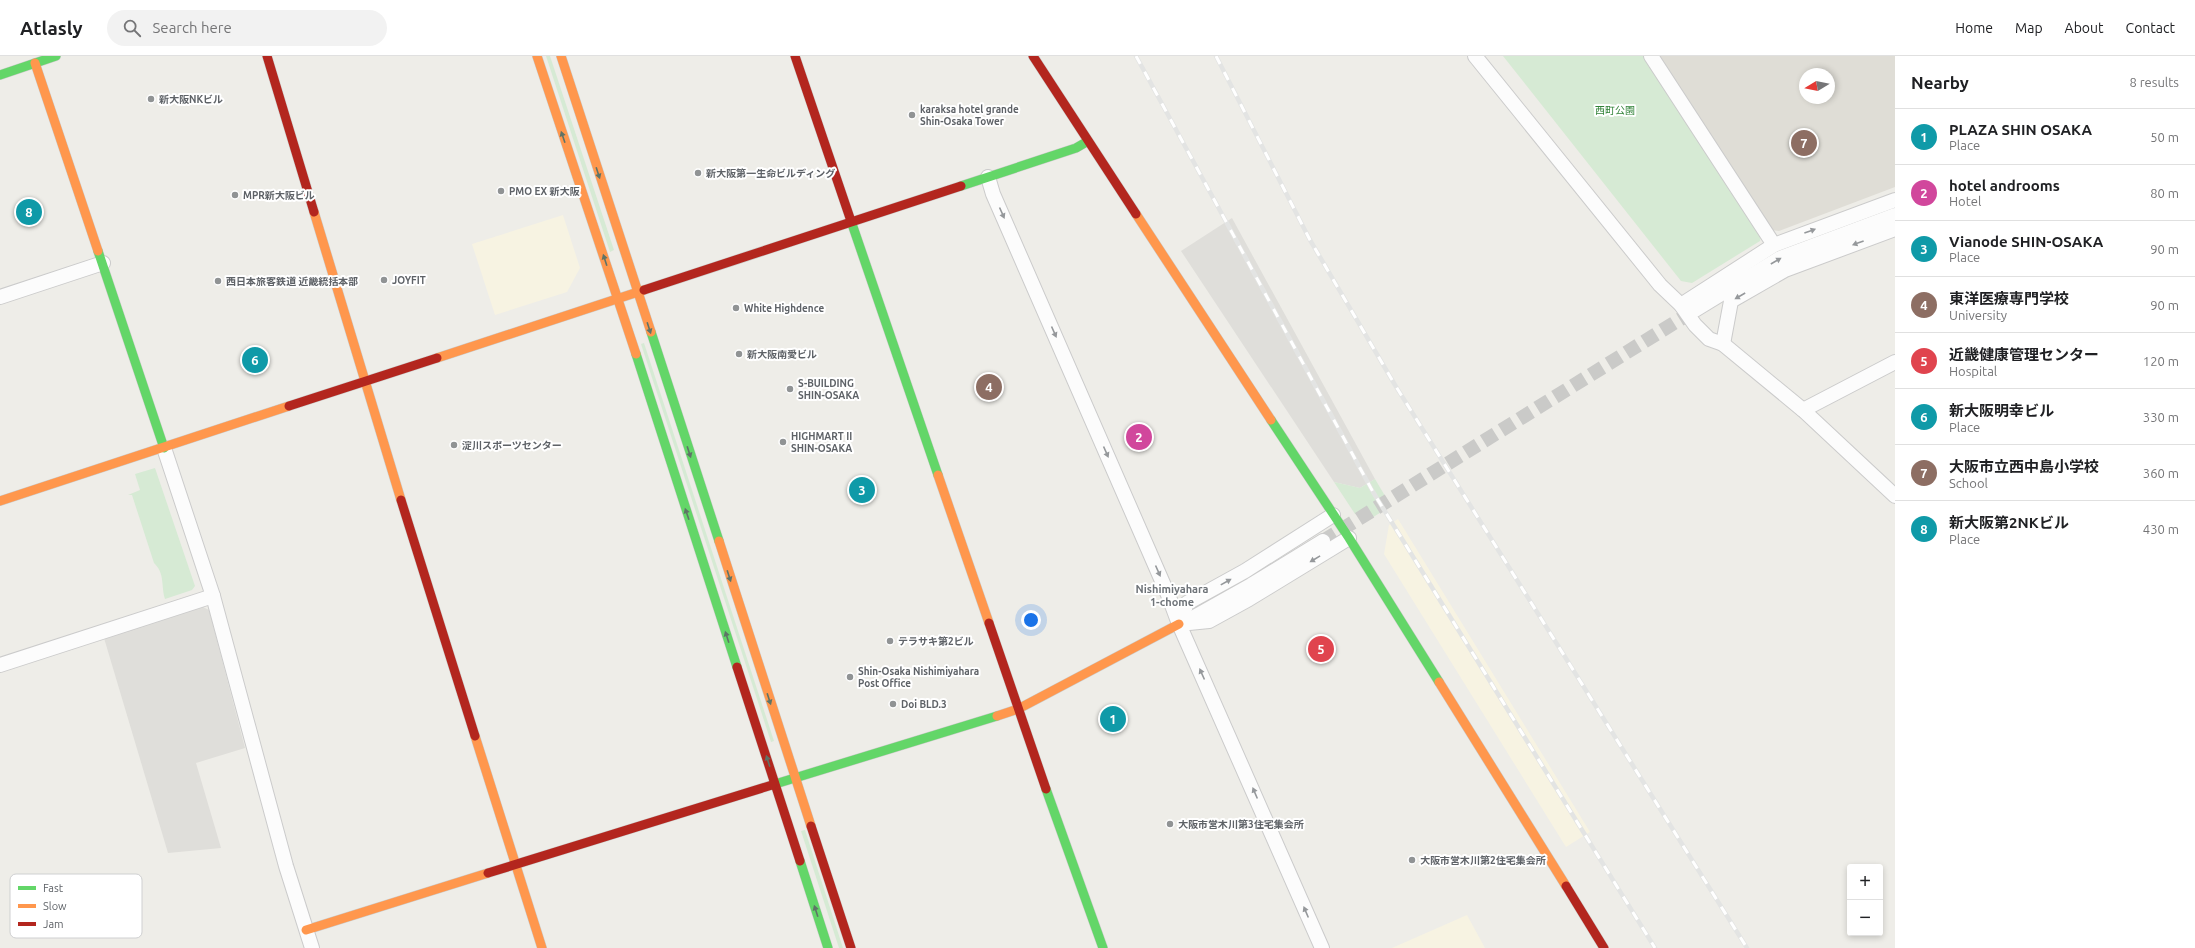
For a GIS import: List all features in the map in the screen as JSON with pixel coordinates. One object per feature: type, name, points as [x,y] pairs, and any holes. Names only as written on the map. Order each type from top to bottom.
[{"type":"street","points":[[0,75],[56,56]]},
{"type":"street","points":[[267,56],[364,381],[542,948]]},
{"type":"street","points":[[537,56],[828,948]]},
{"type":"street","points":[[561,56],[851,948]]},
{"type":"street","points":[[795,56],[1018,709],[1104,948]]},
{"type":"street","points":[[1033,56],[1349,538],[1604,948]]},
{"type":"street","points":[[1475,56],[1660,285],[1682,305],[1695,325],[1709,340],[1723,344],[1803,410],[1895,496]]},
{"type":"street","points":[[1651,56],[1774,245]]},
{"type":"street","points":[[35,63],[213,596],[286,866],[312,948]]},
{"type":"street","points":[[0,501],[1076,148],[1088,141]]},
{"type":"street","points":[[988,177],[993,194],[1169,597],[1179,624],[1322,948]]},
{"type":"street","points":[[1682,305],[1774,245],[1895,200]]},
{"type":"street","points":[[1695,310],[1780,258],[1895,215]]},
{"type":"street","points":[[1723,344],[1731,301],[1785,270],[1895,229]]},
{"type":"street","points":[[0,297],[103,263]]},
{"type":"street","points":[[1803,410],[1895,362]]},
{"type":"street","points":[[1179,624],[1187,603],[1245,571],[1333,515]]},
{"type":"street","points":[[1179,624],[1209,621],[1249,599],[1349,538]]},
{"type":"street","points":[[306,930],[776,786],[1018,709],[1251,585],[1323,541]]},
{"type":"street","points":[[0,665],[213,596]]},
{"type":"shaded area","points":[[1657,56],[1895,56],[1895,187],[1779,231],[1771,230]]},
{"type":"shaded area","points":[[563,215],[580,268],[567,292],[495,315],[472,244]]},
{"type":"shaded area","points":[[1232,218],[1375,479],[1360,488],[1334,482],[1181,251]]},
{"type":"shaded area","points":[[1398,519],[1590,832],[1566,847],[1384,554],[1389,525]]},
{"type":"shaded area","points":[[203,607],[209,610],[245,748],[196,763],[221,848],[168,853],[104,638]]},
{"type":"shaded area","points":[[1467,915],[1485,948],[1392,948]]},
{"type":"green space","points":[[546,56],[550,56],[614,250],[610,252]]},
{"type":"green space","name":"西町公園","points":[[1503,56],[1645,56],[1761,235],[1760,241],[1692,283],[1681,281]]},
{"type":"green space","points":[[644,343],[774,741],[771,742],[641,344]]},
{"type":"green space","points":[[155,468],[195,586],[192,590],[165,599],[160,571],[154,563],[132,495],[128,495],[140,490],[135,474]]},
{"type":"green space","points":[[1375,479],[1391,506],[1370,519],[1355,514],[1334,482],[1360,488]]},
{"type":"green space","points":[[805,830],[843,948],[839,948],[801,831]]},
{"type":"tunnel","points":[[1323,541],[1695,310]]},
{"type":"railway","points":[[1136,56],[1373,492],[1655,948]]},
{"type":"railway","points":[[1216,56],[1310,240],[1395,385],[1747,948]]},
{"type":"traffic: fast","points":[[0,75],[56,56]]},
{"type":"traffic: fast","points":[[961,186],[1076,148],[1088,141]]},
{"type":"traffic: fast","points":[[851,221],[938,475]]},
{"type":"traffic: fast","points":[[98,251],[164,448]]},
{"type":"traffic: fast","points":[[651,332],[719,541]]},
{"type":"traffic: fast","points":[[636,354],[737,667]]},
{"type":"traffic: fast","points":[[1271,420],[1349,538],[1439,682]]},
{"type":"traffic: fast","points":[[772,785],[997,716]]},
{"type":"traffic: fast","points":[[1046,789],[1103,948]]},
{"type":"traffic: fast","points":[[800,861],[828,948]]},
{"type":"traffic: slow","points":[[537,56],[636,354]]},
{"type":"traffic: slow","points":[[561,56],[651,332]]},
{"type":"traffic: slow","points":[[35,63],[98,251]]},
{"type":"traffic: slow","points":[[314,212],[401,500]]},
{"type":"traffic: slow","points":[[1136,214],[1271,420]]},
{"type":"traffic: slow","points":[[437,358],[644,290]]},
{"type":"traffic: slow","points":[[0,501],[289,406]]},
{"type":"traffic: slow","points":[[938,475],[989,623]]},
{"type":"traffic: slow","points":[[719,541],[811,826]]},
{"type":"traffic: slow","points":[[997,716],[1018,709],[1179,624]]},
{"type":"traffic: slow","points":[[1439,682],[1566,886]]},
{"type":"traffic: slow","points":[[475,736],[542,948]]},
{"type":"traffic: slow","points":[[306,930],[488,873]]},
{"type":"traffic: jam","points":[[267,56],[314,212]]},
{"type":"traffic: jam","points":[[795,56],[851,221]]},
{"type":"traffic: jam","points":[[1033,56],[1136,214]]},
{"type":"traffic: jam","points":[[644,290],[961,186]]},
{"type":"traffic: jam","points":[[289,406],[437,358]]},
{"type":"traffic: jam","points":[[401,500],[475,736]]},
{"type":"traffic: jam","points":[[989,623],[1046,789]]},
{"type":"traffic: jam","points":[[737,667],[800,861]]},
{"type":"traffic: jam","points":[[488,873],[772,785]]},
{"type":"traffic: jam","points":[[811,826],[851,948]]},
{"type":"traffic: jam","points":[[1566,886],[1604,948]]},
{"type":"place","name":"新大阪NKビル","points":[[151,99]]},
{"type":"place","name":"karaksa hotel grande Shin-Osaka Tower","points":[[912,115]]},
{"type":"place","name":"大阪市立西中島小学校","points":[[1804,143]]},
{"type":"place","name":"新大阪第一生命ビルディング","points":[[698,173]]},
{"type":"place","name":"PMO EX 新大阪","points":[[501,191]]},
{"type":"place","name":"MPR新大阪ビル","points":[[235,195]]},
{"type":"place","name":"新大阪第2NKビル","points":[[29,212]]},
{"type":"place","name":"JOYFIT","points":[[384,280]]},
{"type":"place","name":"西日本旅客鉄道 近畿統括本部","points":[[218,281]]},
{"type":"place","name":"White Highdence","points":[[736,308]]},
{"type":"place","name":"新大阪南愛ビル","points":[[739,354]]},
{"type":"place","name":"新大阪明幸ビル","points":[[255,360]]},
{"type":"place","name":"東洋医療専門学校","points":[[989,387]]},
{"type":"place","name":"S-BUILDING SHIN-OSAKA","points":[[790,389]]},
{"type":"place","name":"hotel androoms","points":[[1139,437]]},
{"type":"place","name":"HIGHMART II SHIN-OSAKA","points":[[783,442]]},
{"type":"place","name":"淀川スポーツセンター","points":[[454,445]]},
{"type":"place","name":"Vianode SHIN-OSAKA","points":[[862,490]]},
{"type":"place","name":"テラサキ第2ビル","points":[[890,641]]},
{"type":"place","name":"近畿健康管理センター","points":[[1321,649]]},
{"type":"place","name":"Shin-Osaka Nishimiyahara Post Office","points":[[850,677]]},
{"type":"place","name":"Doi BLD.3","points":[[893,704]]},
{"type":"place","name":"PLAZA SHIN OSAKA","points":[[1113,719]]},
{"type":"place","name":"大阪市営木川第3住宅集会所","points":[[1170,824]]},
{"type":"place","name":"大阪市営木川第2住宅集会所","points":[[1412,860]]},
{"type":"district","name":"Nishimiyahara 1-chome","points":[[1172,595]]}]
